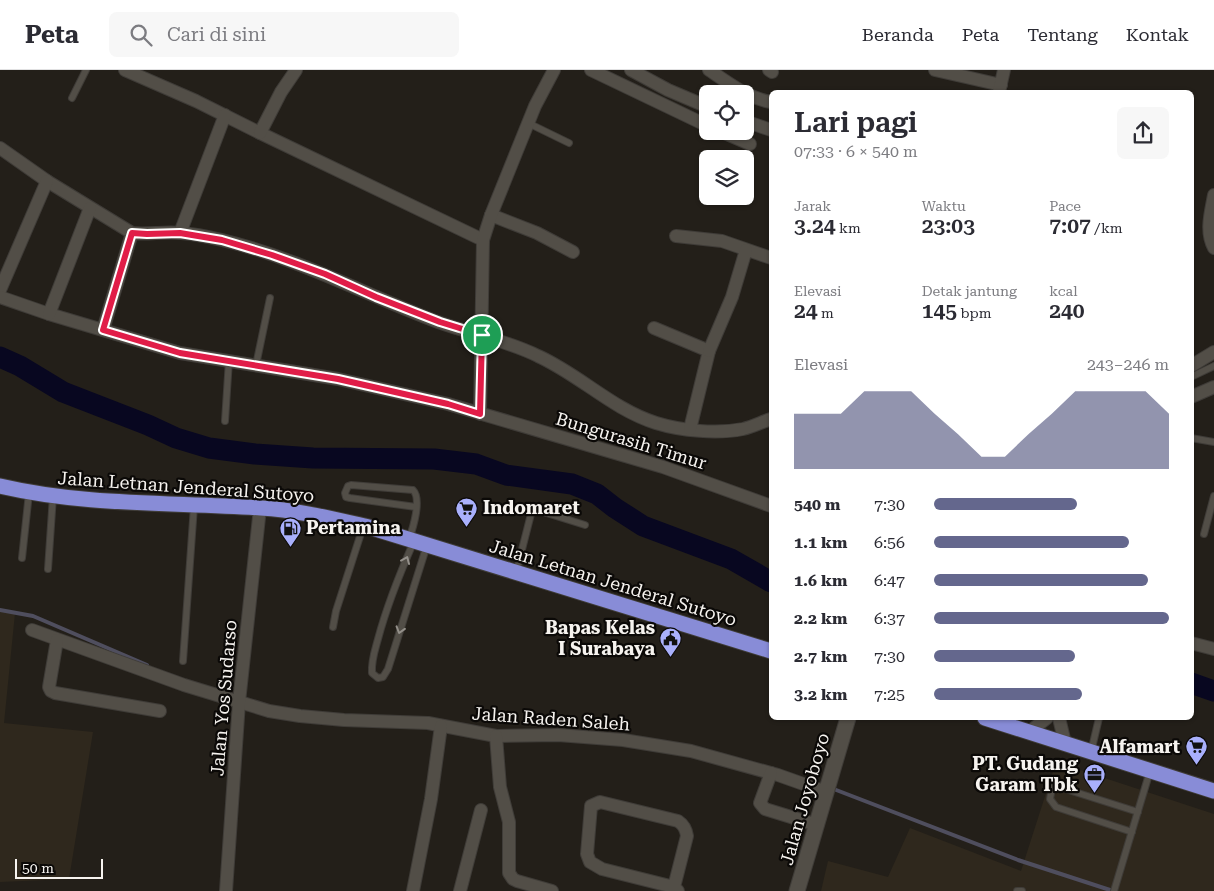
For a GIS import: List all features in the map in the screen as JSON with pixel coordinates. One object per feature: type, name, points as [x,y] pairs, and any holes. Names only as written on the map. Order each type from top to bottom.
[{"type":"highway","name":"Jalan Letnan Jenderal Sutoyo","points":[[0,486],[29,493],[53,496],[194,506],[260,508],[331,518],[416,542],[769,650]]},
{"type":"highway","points":[[991,720],[1214,791]]},
{"type":"street","points":[[126,70],[225,115],[483,240]]},
{"type":"street","points":[[260,133],[296,70]]},
{"type":"street","points":[[480,414],[483,240],[491,215],[535,106],[554,70]]},
{"type":"street","points":[[591,70],[699,122]]},
{"type":"street","points":[[631,70],[668,90],[699,103]]},
{"type":"street","points":[[709,70],[746,94],[769,102]]},
{"type":"street","points":[[935,70],[1000,89],[1004,70]]},
{"type":"street","points":[[180,233],[225,115]]},
{"type":"street","points":[[754,124],[769,129]]},
{"type":"street","points":[[741,140],[750,144]]},
{"type":"street","points":[[0,148],[47,181],[132,233],[180,233],[222,240],[325,274],[376,297],[440,322],[508,343],[539,356],[559,366],[625,410],[657,423],[715,432],[743,429],[769,420]]},
{"type":"street","points":[[0,290],[47,181]]},
{"type":"street","points":[[1214,194],[1209,223],[1211,243],[1214,248]]},
{"type":"street","points":[[49,314],[90,208]]},
{"type":"street","points":[[491,215],[537,233],[573,252]]},
{"type":"street","points":[[103,330],[132,233]]},
{"type":"street","points":[[676,236],[715,239],[769,257]]},
{"type":"street","points":[[690,429],[709,351],[732,297],[746,250]]},
{"type":"street","name":"Bungurasih Timur","points":[[0,296],[49,314],[180,353],[256,364],[448,404],[663,467],[769,505]]},
{"type":"street","points":[[654,328],[709,351]]},
{"type":"street","points":[[1194,364],[1214,352]]},
{"type":"street","points":[[1194,396],[1212,390]]},
{"type":"street","name":"Jalan Yos Sudarso","points":[[226,891],[240,700],[260,508]]},
{"type":"street","name":"Jalan Raden Saleh","points":[[32,630],[184,685],[240,700],[269,711],[344,720],[428,723],[496,736],[558,735],[623,740],[691,751],[771,773],[828,785]]},
{"type":"street","points":[[57,640],[49,687],[51,691],[160,712]]},
{"type":"street","points":[[1194,643],[1214,649]]},
{"type":"street","name":"Jalan Joyoboyo","points":[[798,891],[847,720]]},
{"type":"street","points":[[1029,732],[1044,720]]},
{"type":"street","points":[[1059,720],[1065,743]]},
{"type":"street","points":[[413,891],[431,800],[442,726]]},
{"type":"street","points":[[496,736],[500,787],[509,822],[509,873],[517,881],[552,891]]},
{"type":"street","points":[[771,773],[760,803],[762,806],[817,825]]},
{"type":"street","points":[[600,802],[678,821],[682,824],[687,836],[676,889],[602,870],[590,862],[587,854],[591,806],[600,802]]},
{"type":"street","points":[[460,891],[481,810]]},
{"type":"lane","points":[[72,98],[86,70]]},
{"type":"lane","points":[[528,123],[569,143]]},
{"type":"lane","points":[[256,364],[270,298]]},
{"type":"lane","points":[[225,422],[229,360]]},
{"type":"lane","points":[[1194,376],[1214,366]]},
{"type":"lane","points":[[1194,439],[1214,442]]},
{"type":"lane","points":[[416,507],[350,498],[346,497],[345,493],[348,486],[351,485],[413,490],[417,496],[416,507],[414,524],[416,542],[388,670],[383,677],[378,678],[372,672],[383,622],[395,587],[416,542]]},
{"type":"lane","points":[[22,558],[29,493]]},
{"type":"lane","points":[[48,569],[53,496]]},
{"type":"lane","points":[[1204,534],[1214,496]]},
{"type":"lane","points":[[184,661],[194,506]]},
{"type":"lane","points":[[516,573],[533,511],[537,510],[586,525]]},
{"type":"lane","points":[[333,627],[336,611],[363,526]]},
{"type":"lane","points":[[1092,752],[1099,720]]},
{"type":"lane","points":[[1115,889],[1150,770]]},
{"type":"lane","points":[[1132,832],[1056,807],[1050,799],[1052,788],[1056,786],[1138,812]]},
{"type":"lane","points":[[1017,891],[1022,891]]},
{"type":"shaded area","points":[[0,610],[15,613],[4,723],[93,732],[69,879],[0,882]]},
{"type":"shaded area","points":[[1056,762],[1214,814],[1214,891],[821,891],[828,861],[888,877],[910,828],[1021,871]]},
{"type":"waterway","points":[[0,357],[20,366],[63,392],[176,438],[209,448],[255,454],[313,458],[434,459],[476,464],[506,475],[572,484],[597,494],[643,526],[731,559],[769,581]]},
{"type":"waterway","points":[[0,610],[33,616],[147,665]]},
{"type":"waterway","points":[[1194,684],[1214,691]]},
{"type":"waterway","points":[[831,788],[1018,860],[1113,891]]},
{"type":"place","name":"Indomaret","points":[[467,527]]},
{"type":"place","name":"Pertamina","points":[[290,547]]},
{"type":"place","name":"Bapas Kelas I Surabaya","points":[[671,657]]},
{"type":"place","name":"Alfamart","points":[[1196,766]]},
{"type":"place","name":"PT. Gudang Garam Tbk","points":[[1094,793]]},
{"type":"route","points":[[132,233],[180,233],[222,240],[272,255],[325,274],[376,297],[440,322],[482,335],[480,414],[448,404],[338,379],[180,353],[103,330],[132,233]]}]
